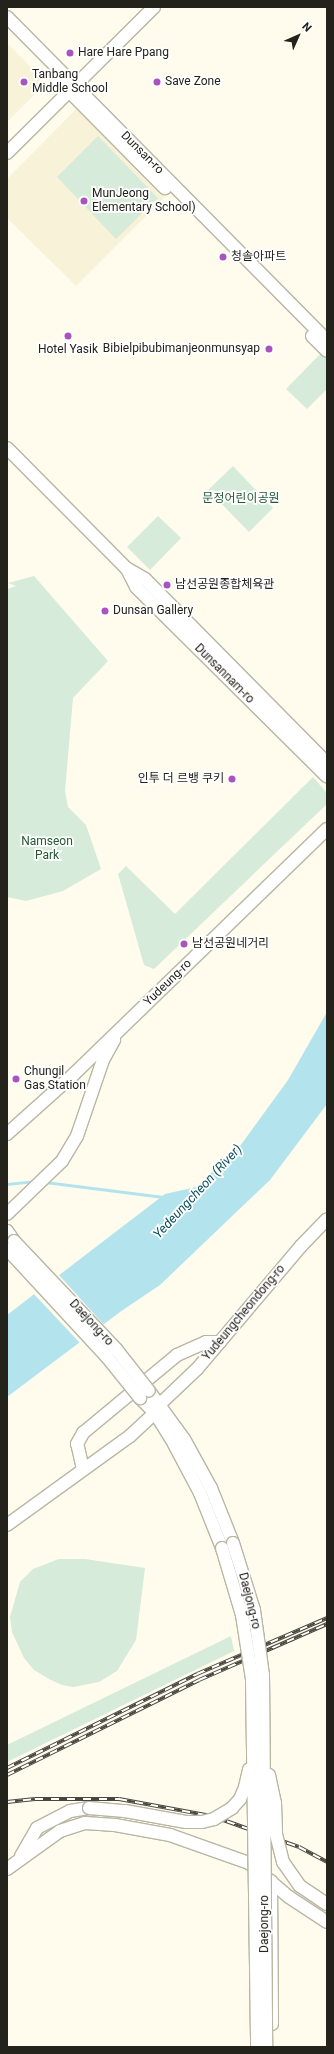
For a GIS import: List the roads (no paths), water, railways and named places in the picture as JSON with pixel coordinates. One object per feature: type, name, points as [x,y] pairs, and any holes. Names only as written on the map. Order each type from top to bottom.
[{"type":"main road","points":[[7,153],[154,7]]},
{"type":"main road","name":"Dunsan-ro","points":[[7,17],[72,88],[327,351]]},
{"type":"main road","name":"Dunsan-ro","points":[[7,29],[72,88],[327,340]]},
{"type":"main road","name":"Dunsannam-ro","points":[[7,448],[126,568],[145,579],[327,763]]},
{"type":"main road","name":"Dunsannam-ro","points":[[126,568],[136,587],[327,777]]},
{"type":"main road","name":"Yudeung-ro","points":[[7,1134],[120,1029],[327,829]]},
{"type":"main road","points":[[7,1214],[62,1161],[78,1136],[103,1060],[120,1029]]},
{"type":"main road","name":"Yudeungcheondong-ro","points":[[7,1525],[130,1436],[197,1369],[327,1219]]},
{"type":"main road","name":"Daejong-ro","points":[[9,1239],[116,1349],[144,1395],[184,1439],[207,1482],[233,1543],[254,1610],[262,1668],[259,1755],[256,2047]]},
{"type":"main road","points":[[83,1469],[77,1444],[83,1433],[177,1355],[206,1342],[220,1342]]},
{"type":"main road","name":"Daejong-ro","points":[[157,1409],[194,1482],[222,1548],[242,1615],[252,1679],[259,1755],[266,2047]]},
{"type":"main road","points":[[20,1859],[37,1828],[70,1811],[89,1808],[125,1810],[186,1822],[214,1820],[232,1808],[240,1799],[259,1755]]},
{"type":"main road","points":[[259,1755],[275,1803],[276,1834],[283,1862],[300,1886],[327,1904]]},
{"type":"main road","points":[[7,1869],[60,1831],[85,1823],[115,1825],[170,1835],[249,1863],[289,1897],[327,1922]]},
{"type":"main road","points":[[249,1863],[256,2047]]},
{"type":"main road","points":[[271,1881],[271,2047]]},
{"type":"water","name":"Yedeungcheon (River)","points":[[327,1012],[327,1104],[270,1180],[160,1285],[120,1312],[7,1397],[7,1315],[165,1194],[196,1187],[240,1146],[288,1080]]},
{"type":"waterway","points":[[7,1184],[34,1181]]},
{"type":"waterway","points":[[45,1182],[163,1197]]},
{"type":"railway","points":[[7,1768],[197,1674],[327,1618]]},
{"type":"railway","points":[[7,1775],[199,1680],[327,1624]]},
{"type":"railway","points":[[7,1802],[35,1799],[119,1799],[212,1816],[299,1847],[327,1862]]},
{"type":"place","name":"Hare Hare Ppang","points":[[70,53]]},
{"type":"place","name":"Tanbang Middle School","points":[[24,82]]},
{"type":"place","name":"Save Zone","points":[[157,82]]},
{"type":"place","name":"MunJeong Elementary School)","points":[[84,201]]},
{"type":"place","name":"청솔아파트","points":[[223,257]]},
{"type":"place","name":"Hotel Yasik","points":[[68,336]]},
{"type":"place","name":"Bibielpibubimanjeonmunsyap","points":[[269,349]]},
{"type":"place","name":"남선공원종합체육관","points":[[167,585]]},
{"type":"place","name":"Dunsan Gallery","points":[[105,611]]},
{"type":"place","name":"인투 더 르뱅 쿠키","points":[[232,779]]},
{"type":"place","name":"남선공원네거리","points":[[184,944]]},
{"type":"place","name":"Chungil Gas Station","points":[[16,1079]]},
{"type":"park label","name":"문정어린이공원","points":[[241,499]]},
{"type":"park label","name":"Namseon Park","points":[[47,849]]}]
